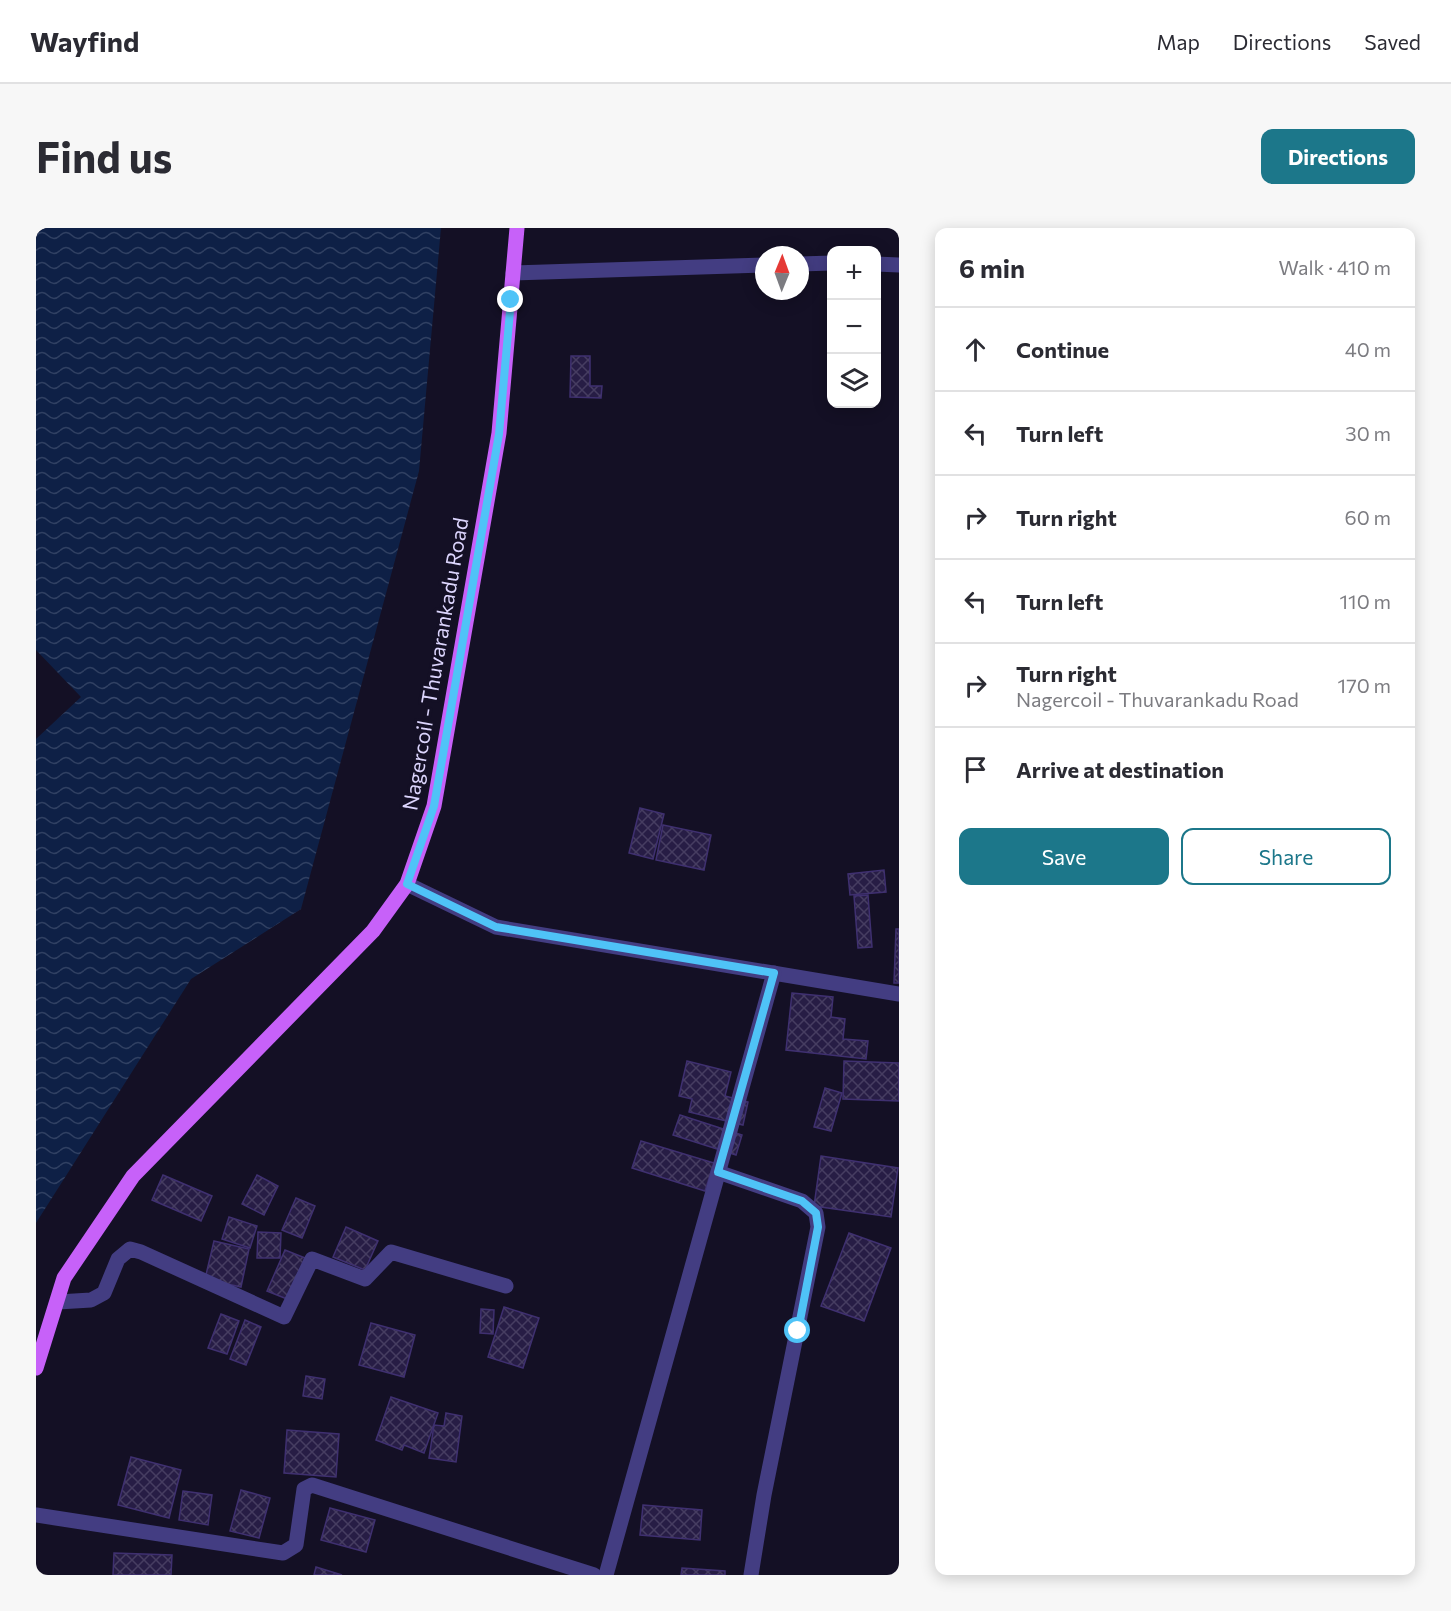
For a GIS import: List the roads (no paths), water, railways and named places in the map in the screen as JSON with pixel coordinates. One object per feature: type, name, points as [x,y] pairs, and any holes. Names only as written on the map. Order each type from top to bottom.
[{"type":"main road","name":"Nagercoil - Thuvarankadu Road","points":[[36,1368],[64,1278],[133,1176],[373,931],[407,884],[434,806],[497,445],[517,228]]},
{"type":"street","points":[[809,264],[827,263]]},
{"type":"street","points":[[881,264],[899,265]]},
{"type":"street","points":[[513,273],[755,265]]},
{"type":"street","points":[[407,884],[496,927],[899,994]]},
{"type":"street","points":[[606,1575],[774,973]]},
{"type":"street","points":[[718,1172],[802,1201],[816,1213],[818,1227],[766,1484],[751,1575]]},
{"type":"street","points":[[58,1302],[92,1300],[104,1293],[118,1259],[129,1250],[141,1251],[284,1317],[312,1259],[365,1279],[391,1252],[506,1286]]},
{"type":"street","points":[[36,1515],[283,1553],[290,1551],[296,1545],[303,1489],[312,1485],[594,1575]]},
{"type":"water","points":[[36,228],[441,228],[419,471],[301,909],[191,979],[36,1223],[36,739],[81,697],[36,650]]}]
